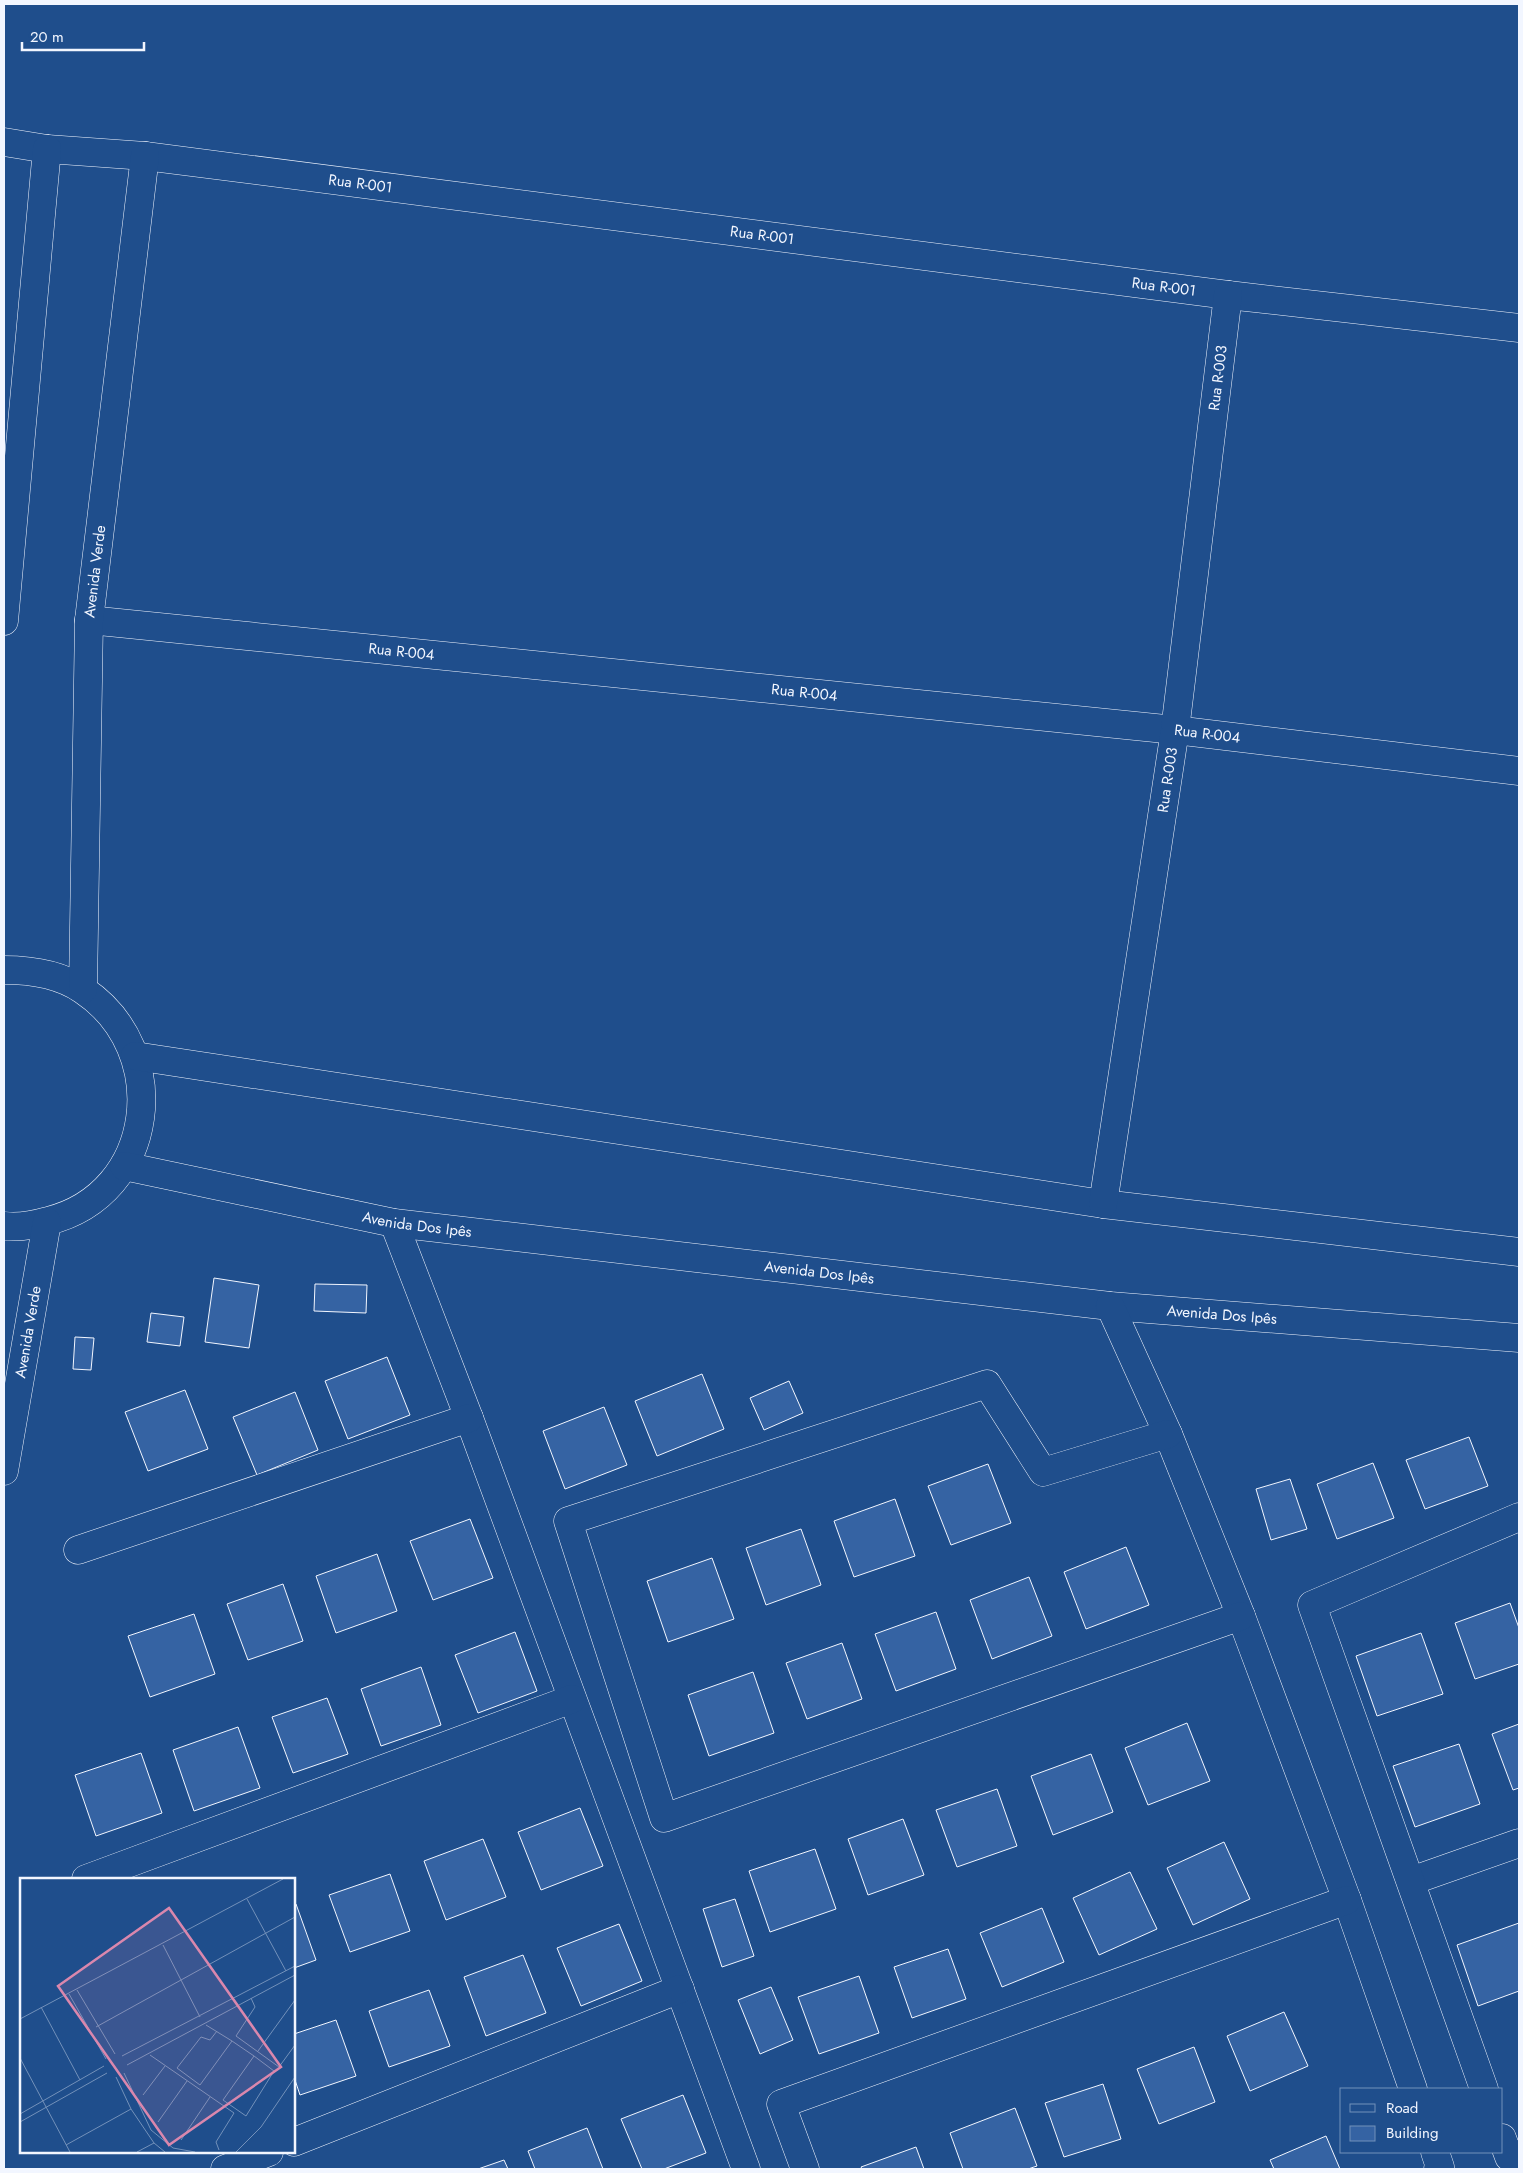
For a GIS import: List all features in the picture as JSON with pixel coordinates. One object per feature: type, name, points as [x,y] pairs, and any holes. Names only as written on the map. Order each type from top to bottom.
[{"type":"street","name":"Rua R-001","points":[[4,142],[47,150],[145,156],[1228,295],[1519,328]]},
{"type":"street","points":[[4,621],[47,150]]},
{"type":"street","name":"Avenida Verde","points":[[83,990],[89,620],[145,156]]},
{"type":"street","name":"Rua R-003","points":[[1103,1204],[1175,730],[1228,295]]},
{"type":"street","name":"Rua R-004","points":[[89,620],[1175,730],[1519,771]]},
{"type":"street","points":[[4,970],[28,970],[57,977],[83,990],[105,1008],[123,1030],[135,1056],[142,1084],[142,1113],[136,1141],[124,1166],[107,1188],[86,1206],[61,1218],[34,1226],[4,1226]]},
{"type":"street","points":[[135,1056],[1103,1204],[1519,1252]]},
{"type":"street","name":"Avenida Dos Ipês","points":[[124,1166],[394,1223],[1110,1306],[1519,1338]]},
{"type":"street","name":"Avenida Verde","points":[[4,1471],[46,1222]]},
{"type":"street","points":[[394,1223],[469,1418],[746,2169]]},
{"type":"street","points":[[1110,1306],[1168,1434],[1241,1616],[1347,1900],[1413,2088]]},
{"type":"street","points":[[1168,1434],[1043,1472],[987,1384],[568,1521],[664,1818],[1241,1616]]},
{"type":"street","points":[[78,1550],[469,1418]]},
{"type":"street","points":[[1484,2088],[1312,1605],[1519,1516]]},
{"type":"street","points":[[89,1878],[572,1699]]},
{"type":"street","points":[[1411,1881],[1519,1843]]},
{"type":"street","points":[[805,2169],[781,2104],[1347,1900]]},
{"type":"street","points":[[295,2142],[680,1989]]},
{"type":"street","points":[[1503,2141],[1509,2158],[1519,2154]]},
{"type":"street","points":[[225,2169],[266,2153]]},
{"type":"street","points":[[1435,2153],[1440,2167],[1438,2169]]},
{"type":"building","points":[[214,1278],[259,1285],[249,1348],[205,1342]]},
{"type":"building","points":[[315,1284],[367,1285],[366,1313],[314,1311]]},
{"type":"building","points":[[151,1313],[184,1317],[180,1346],[147,1342]]},
{"type":"building","points":[[75,1337],[94,1338],[91,1370],[73,1369]]},
{"type":"building","points":[[387,1357],[410,1415],[348,1439],[325,1381]]},
{"type":"building","points":[[702,1374],[724,1429],[657,1456],[635,1401]]},
{"type":"building","points":[[789,1381],[803,1413],[764,1430],[750,1398]]},
{"type":"building","points":[[185,1390],[208,1449],[148,1471],[125,1412]]},
{"type":"building","points":[[295,1392],[318,1450],[257,1475],[233,1417]]},
{"type":"building","points":[[604,1407],[627,1465],[565,1489],[543,1431]]},
{"type":"building","points":[[1469,1437],[1488,1486],[1425,1509],[1406,1460]]},
{"type":"building","points":[[1373,1463],[1394,1518],[1337,1539],[1317,1484]]},
{"type":"building","points":[[988,1464],[1011,1523],[951,1545],[928,1486]]},
{"type":"building","points":[[1290,1479],[1307,1529],[1271,1540],[1256,1489]]},
{"type":"building","points":[[895,1499],[915,1556],[854,1577],[834,1521]]},
{"type":"building","points":[[470,1519],[493,1578],[433,1600],[410,1541]]},
{"type":"building","points":[[801,1529],[821,1585],[766,1605],[746,1548]]},
{"type":"building","points":[[1126,1547],[1149,1605],[1086,1629],[1064,1572]]},
{"type":"building","points":[[377,1554],[397,1611],[336,1633],[316,1576]]},
{"type":"building","points":[[712,1558],[734,1619],[668,1642],[647,1581]]},
{"type":"building","points":[[1029,1577],[1052,1636],[992,1659],[970,1600]]},
{"type":"building","points":[[283,1584],[303,1641],[248,1660],[227,1604]]},
{"type":"building","points":[[1510,1603],[1519,1628],[1519,1664],[1475,1679],[1455,1623]]},
{"type":"building","points":[[936,1612],[956,1669],[896,1691],[875,1634]]},
{"type":"building","points":[[194,1614],[215,1674],[150,1697],[128,1636]]},
{"type":"building","points":[[515,1632],[537,1691],[478,1713],[455,1655]]},
{"type":"building","points":[[1421,1633],[1443,1694],[1377,1716],[1356,1656]]},
{"type":"building","points":[[842,1643],[862,1699],[807,1719],[786,1663]]},
{"type":"building","points":[[421,1667],[441,1725],[381,1746],[361,1689]]},
{"type":"building","points":[[753,1672],[774,1733],[709,1756],[688,1695]]},
{"type":"building","points":[[327,1698],[348,1754],[293,1773],[272,1717]]},
{"type":"building","points":[[1187,1723],[1210,1781],[1148,1805],[1125,1748]]},
{"type":"building","points":[[1519,1724],[1519,1788],[1513,1790],[1492,1734]]},
{"type":"building","points":[[238,1727],[260,1788],[194,1811],[173,1750]]},
{"type":"building","points":[[1459,1744],[1480,1804],[1415,1827],[1393,1766]]},
{"type":"building","points":[[141,1753],[162,1813],[96,1836],[75,1775]]},
{"type":"building","points":[[1091,1754],[1113,1812],[1053,1835],[1031,1776]]},
{"type":"building","points":[[997,1789],[1017,1846],[957,1867],[936,1810]]},
{"type":"building","points":[[580,1808],[603,1866],[541,1890],[518,1832]]},
{"type":"building","points":[[903,1819],[924,1875],[868,1895],[848,1839]]},
{"type":"building","points":[[483,1839],[506,1897],[446,1920],[424,1861]]},
{"type":"building","points":[[1224,1842],[1250,1899],[1193,1925],[1167,1868]]},
{"type":"building","points":[[815,1849],[836,1909],[770,1932],[749,1871]]},
{"type":"building","points":[[1130,1872],[1157,1929],[1099,1955],[1073,1898]]},
{"type":"building","points":[[390,1874],[410,1931],[350,1952],[329,1895]]},
{"type":"building","points":[[735,1899],[754,1956],[722,1967],[703,1909]]},
{"type":"building","points":[[295,1904],[316,1960],[295,1968]]},
{"type":"building","points":[[1042,1908],[1064,1962],[1002,1987],[980,1933]]},
{"type":"building","points":[[1519,1923],[1519,1991],[1478,2006],[1457,1945]]},
{"type":"building","points":[[619,1924],[642,1981],[581,2006],[557,1948]]},
{"type":"building","points":[[948,1949],[966,1999],[912,2018],[894,1967]]},
{"type":"building","points":[[523,1955],[546,2013],[486,2036],[464,1977]]},
{"type":"building","points":[[859,1976],[879,2033],[819,2054],[798,1997]]},
{"type":"building","points":[[771,1987],[793,2040],[760,2054],[738,2000]]},
{"type":"building","points":[[429,1990],[450,2046],[389,2067],[369,2011]]},
{"type":"building","points":[[1284,2012],[1308,2066],[1250,2091],[1227,2036]]},
{"type":"building","points":[[336,2020],[356,2076],[300,2095],[295,2080],[295,2034]]},
{"type":"building","points":[[1194,2047],[1215,2102],[1159,2124],[1137,2069]]},
{"type":"building","points":[[1103,2084],[1121,2139],[1064,2157],[1045,2103]]},
{"type":"building","points":[[683,2095],[706,2153],[664,2169],[642,2169],[621,2119]]},
{"type":"building","points":[[1015,2108],[1037,2166],[1028,2169],[963,2169],[950,2133]]},
{"type":"building","points":[[587,2128],[603,2169],[535,2169],[528,2151]]},
{"type":"building","points":[[1326,2136],[1340,2169],[1274,2169],[1270,2160]]},
{"type":"building","points":[[916,2147],[924,2169],[862,2169],[861,2167]]},
{"type":"building","points":[[504,2160],[508,2169],[478,2169]]}]
